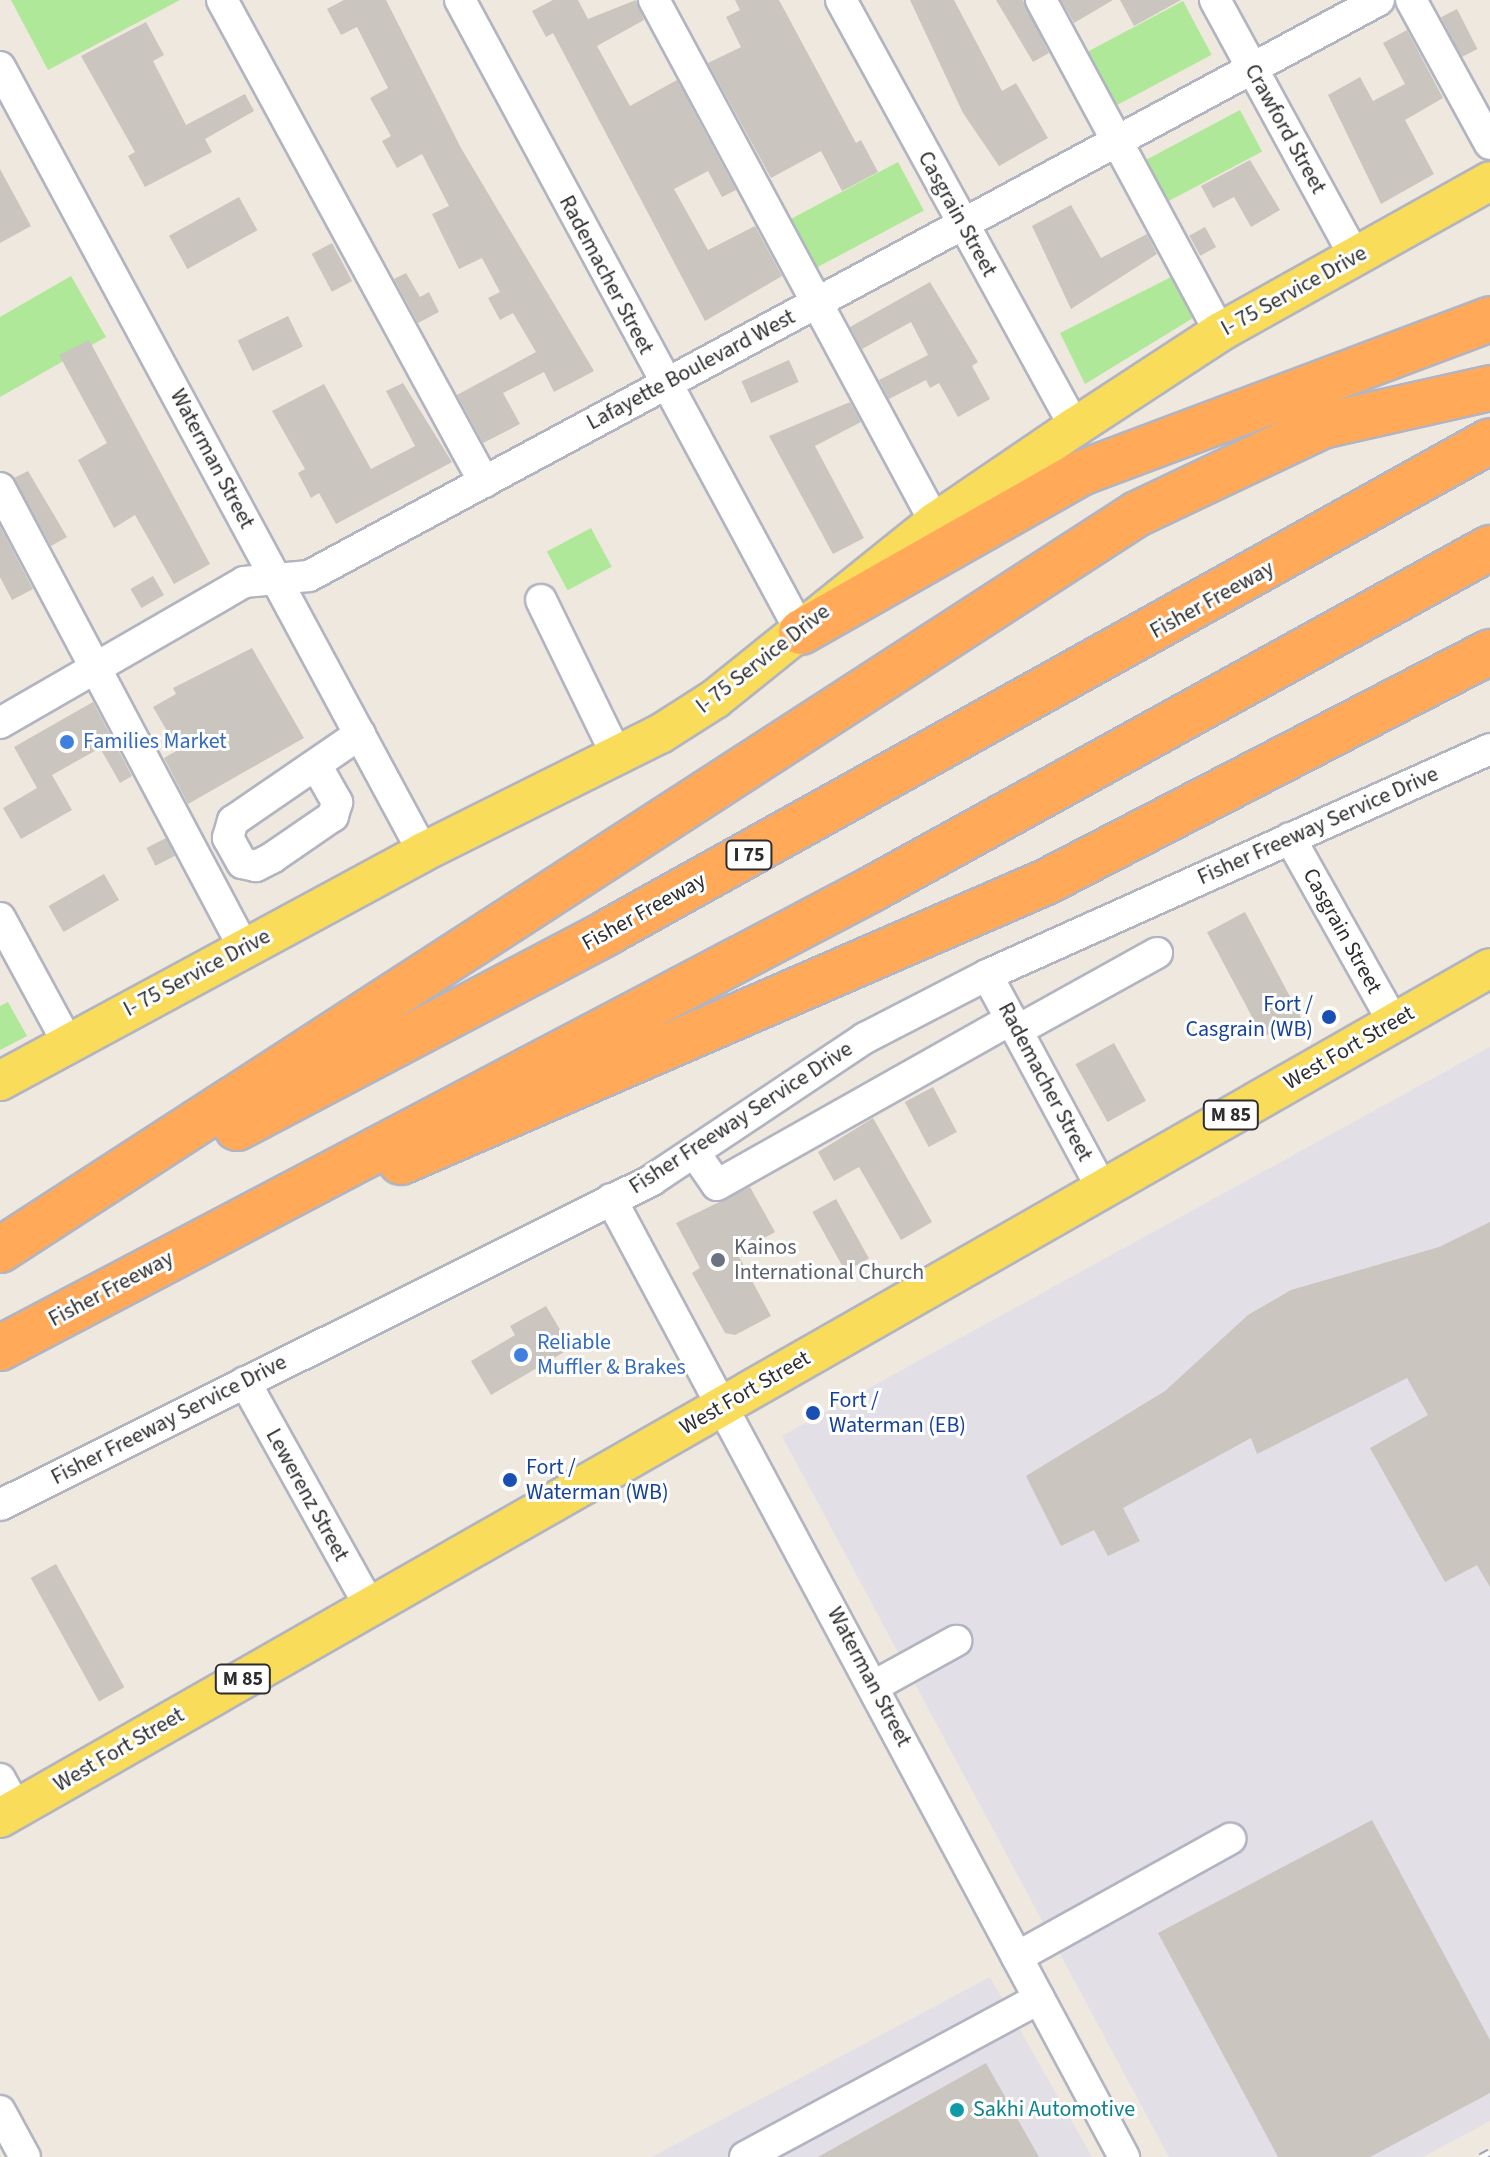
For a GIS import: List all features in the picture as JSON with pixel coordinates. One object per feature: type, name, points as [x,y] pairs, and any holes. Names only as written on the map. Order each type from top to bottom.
[{"type":"highway","points":[[801,632],[1081,473],[1490,319]]},
{"type":"highway","points":[[0,1252],[1100,536],[1288,441],[1410,402],[1490,388]]},
{"type":"highway","name":"Fisher Freeway","points":[[0,1252],[622,925],[1490,441]]},
{"type":"highway","name":"Fisher Freeway","points":[[12,1342],[570,1043],[872,889],[1490,548]]},
{"type":"highway","points":[[12,1342],[381,1171],[1046,882],[1490,652]]},
{"type":"main road","name":"I- 75 Service Drive","points":[[0,1081],[423,852],[617,756],[715,699],[935,522],[1075,427],[1220,332],[1490,181]]},
{"type":"main road","name":"West Fort Street","points":[[5,1802],[370,1607],[1490,968]]},
{"type":"street","points":[[222,0],[484,482]]},
{"type":"street","name":"Rademacher Street","points":[[460,0],[801,632]]},
{"type":"street","points":[[654,0],[935,522]]},
{"type":"street","name":"Casgrain Street","points":[[841,0],[1075,427]]},
{"type":"street","points":[[1041,0],[1220,332]]},
{"type":"street","name":"Crawford Street","points":[[1215,0],[1355,257]]},
{"type":"street","name":"Lafayette Boulevard West","points":[[0,723],[244,582],[309,576],[1379,0]]},
{"type":"street","points":[[1411,0],[1489,140]]},
{"type":"street","name":"Waterman Street","points":[[0,67],[423,852]]},
{"type":"street","points":[[0,488],[244,948]]},
{"type":"street","points":[[541,600],[617,756]]},
{"type":"street","points":[[316,765],[360,734]]},
{"type":"street","name":"Fisher Freeway Service Drive","points":[[0,1505],[611,1199],[694,1152],[865,1038],[987,975],[1490,749]]},
{"type":"street","name":"Casgrain Street","points":[[1290,838],[1394,1023]]},
{"type":"street","points":[[0,918],[68,1043]]},
{"type":"street","points":[[694,1152],[717,1185],[1015,1025],[1157,953]]},
{"type":"street","name":"Rademacher Street","points":[[987,975],[1102,1189]]},
{"type":"street","name":"Waterman Street","points":[[611,1199],[1124,2157]]},
{"type":"street","name":"Lewerenz Street","points":[[245,1382],[370,1607]]},
{"type":"street","points":[[874,1686],[956,1641]]},
{"type":"street","points":[[1017,1957],[1230,1839]]},
{"type":"street","points":[[745,2157],[1039,1999]]},
{"type":"street","points":[[1,2114],[25,2157]]},
{"type":"shaded area","points":[[1490,1047],[1490,2121],[1423,2157],[1169,2157],[782,1436]]},
{"type":"shaded area","points":[[990,1977],[1092,2157],[652,2157]]},
{"type":"green space","points":[[11,0],[180,0],[48,70]]},
{"type":"green space","points":[[1183,1],[1212,55],[1110,109],[1081,55]]},
{"type":"green space","points":[[1240,110],[1262,151],[1163,204],[1141,163]]},
{"type":"green space","points":[[898,162],[924,211],[814,269],[789,220]]},
{"type":"green space","points":[[1177,274],[1198,315],[1085,384],[1060,333]]},
{"type":"green space","points":[[71,276],[106,337],[0,397],[0,317]]},
{"type":"green space","points":[[591,528],[612,567],[568,590],[547,551]]},
{"type":"green space","points":[[8,1002],[27,1036],[0,1050],[0,1006]]},
{"type":"building","points":[[344,0],[386,0],[461,148],[594,371],[554,392],[544,372],[503,393],[520,424],[483,443],[457,395],[536,352],[513,313],[500,320],[488,298],[500,292],[482,258],[459,269],[432,214],[449,206],[422,154],[397,168],[382,141],[391,136],[370,98],[388,88],[357,27],[341,35],[327,9]]},
{"type":"building","points":[[553,0],[578,0],[588,19],[636,0],[644,20],[597,46],[630,106],[677,80],[736,190],[722,197],[708,171],[674,189],[708,250],[755,226],[782,276],[705,321],[553,33],[546,37],[532,11]]},
{"type":"building","points":[[735,0],[779,0],[856,143],[861,140],[878,172],[842,191],[821,151],[771,178],[708,63],[741,47],[726,17],[740,10]]},
{"type":"building","points":[[910,0],[954,0],[1002,91],[1016,83],[1048,138],[999,166],[963,113]]},
{"type":"building","points":[[996,0],[1023,0],[1049,53],[1033,62]]},
{"type":"building","points":[[1061,0],[1113,0],[1074,23]]},
{"type":"building","points":[[1120,0],[1181,0],[1134,26]]},
{"type":"building","points":[[1457,9],[1477,49],[1461,57],[1441,17]]},
{"type":"building","points":[[146,22],[164,55],[153,61],[186,125],[245,94],[254,111],[205,139],[212,152],[145,187],[128,156],[135,152],[81,56]]},
{"type":"building","points":[[1407,30],[1443,98],[1405,120],[1434,174],[1381,204],[1328,95],[1360,77],[1373,101],[1405,84],[1383,43]]},
{"type":"building","points":[[1250,160],[1280,210],[1251,227],[1234,197],[1213,208],[1201,186]]},
{"type":"building","points":[[0,169],[31,226],[0,243]]},
{"type":"building","points":[[239,197],[257,230],[187,269],[169,236]]},
{"type":"building","points":[[1071,205],[1101,258],[1147,234],[1157,254],[1071,309],[1032,226]]},
{"type":"building","points":[[1205,227],[1216,247],[1200,256],[1189,236]]},
{"type":"building","points":[[332,243],[352,281],[332,292],[312,254]]},
{"type":"building","points":[[406,273],[420,297],[429,292],[439,312],[418,323],[394,279]]},
{"type":"building","points":[[930,282],[978,362],[972,366],[990,399],[958,417],[939,383],[930,388],[926,380],[889,399],[879,380],[928,355],[911,322],[862,349],[850,327]]},
{"type":"building","points":[[288,316],[303,347],[253,371],[238,341]]},
{"type":"building","points":[[89,340],[210,564],[174,584],[135,515],[114,528],[78,460],[107,443],[59,355]]},
{"type":"building","points":[[789,360],[799,382],[751,403],[741,381]]},
{"type":"building","points":[[403,383],[452,462],[336,524],[319,493],[311,498],[298,473],[305,469],[272,411],[324,384],[371,469],[415,446],[386,391]]},
{"type":"building","points":[[850,402],[861,422],[815,446],[864,538],[833,554],[769,436]]},
{"type":"building","points":[[28,471],[67,537],[51,546],[14,478]]},
{"type":"building","points":[[0,526],[33,589],[12,600],[0,577]]},
{"type":"building","points":[[153,576],[164,595],[141,608],[130,589]]},
{"type":"building","points":[[252,648],[304,738],[188,804],[164,758],[178,750],[153,707],[176,694],[173,688]]},
{"type":"building","points":[[93,702],[132,776],[120,783],[100,748],[52,775],[72,810],[21,839],[3,808],[37,788],[14,747]]},
{"type":"building","points":[[166,838],[175,856],[155,866],[146,848]]},
{"type":"building","points":[[104,874],[119,900],[64,932],[49,906]]},
{"type":"building","points":[[1245,912],[1301,1017],[1263,1037],[1207,932]]},
{"type":"building","points":[[1114,1043],[1146,1101],[1108,1122],[1076,1064]]},
{"type":"building","points":[[933,1087],[957,1132],[929,1147],[905,1102]]},
{"type":"building","points":[[873,1118],[932,1222],[901,1240],[859,1167],[834,1181],[818,1152]]},
{"type":"building","name":"Kainos International Church","points":[[750,1187],[775,1232],[737,1253],[771,1316],[735,1335],[725,1333],[692,1273],[700,1268],[676,1223]]},
{"type":"building","points":[[836,1199],[869,1258],[845,1272],[812,1212]]},
{"type":"building","points":[[1490,1222],[1490,1587],[1477,1565],[1445,1582],[1370,1448],[1428,1415],[1407,1378],[1257,1454],[1251,1438],[1123,1508],[1140,1541],[1108,1556],[1094,1530],[1061,1546],[1026,1476],[1165,1391],[1248,1315],[1291,1290],[1439,1247]]},
{"type":"building","name":"Reliable Muffler & Brakes","points":[[546,1306],[571,1348],[491,1395],[471,1361],[515,1335],[510,1326]]},
{"type":"building","points":[[56,1564],[124,1687],[99,1701],[31,1578]]},
{"type":"building","points":[[1372,1820],[1490,2040],[1490,2093],[1370,2157],[1278,2157],[1158,1933]]},
{"type":"building","name":"Sakhi Automotive","points":[[986,2063],[1039,2157],[818,2157]]},
{"type":"railway","points":[[1481,2157],[1490,2152]]},
{"type":"place","name":"Families Market","points":[[67,742]]},
{"type":"place","name":"Fort / Casgrain (WB)","points":[[1329,1017]]},
{"type":"place","name":"Kainos International Church","points":[[718,1260]]},
{"type":"place","name":"Reliable Muffler & Brakes","points":[[521,1355]]},
{"type":"place","name":"Fort / Waterman (EB)","points":[[813,1413]]},
{"type":"place","name":"Fort / Waterman (WB)","points":[[510,1480]]},
{"type":"place","name":"Sakhi Automotive","points":[[957,2110]]}]
